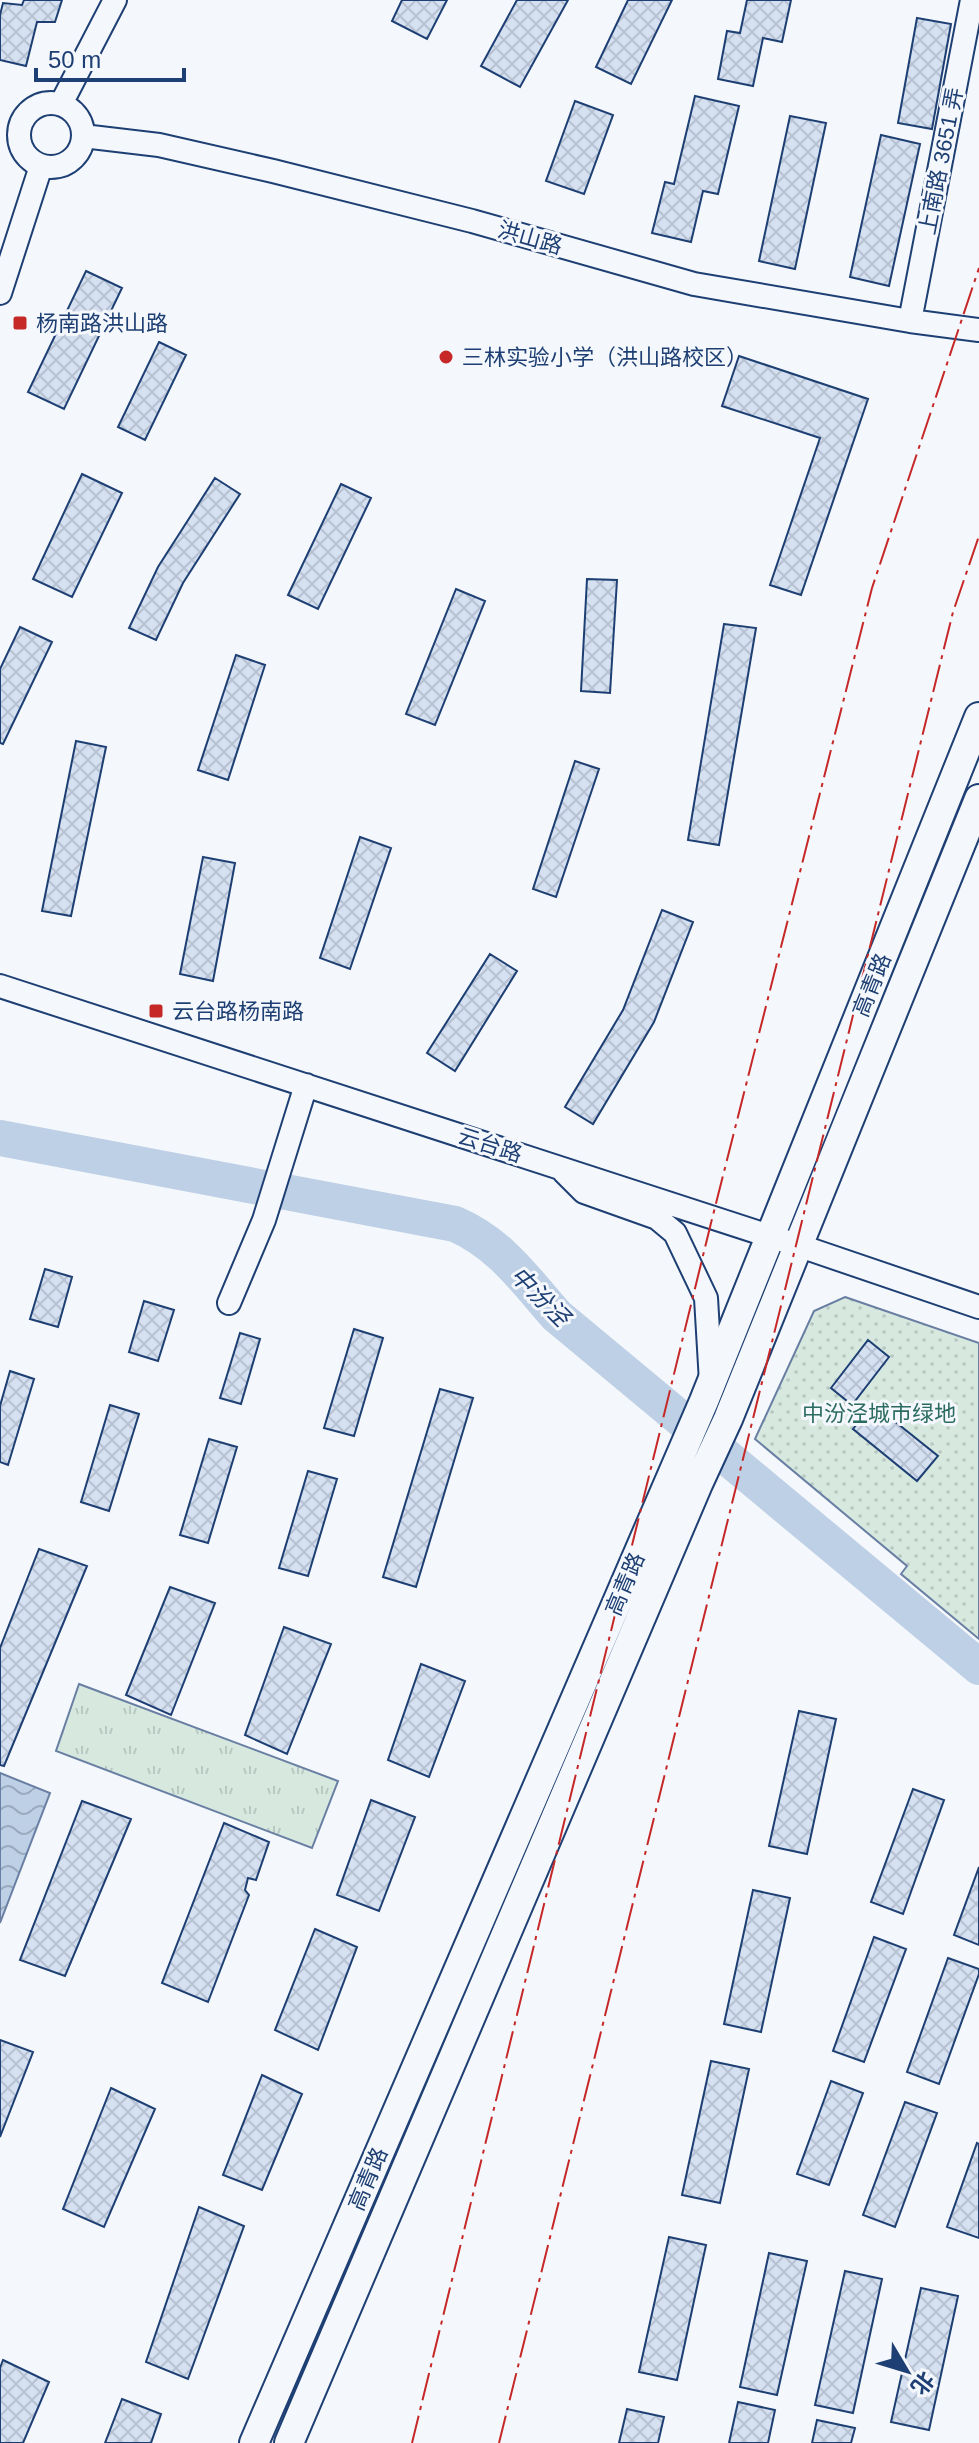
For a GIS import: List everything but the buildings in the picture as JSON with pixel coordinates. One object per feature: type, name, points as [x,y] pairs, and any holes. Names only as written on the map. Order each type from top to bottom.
[{"type":"main road","name":"高青路","points":[[289,2443],[686,1477],[707,1392],[979,717]]},
{"type":"main road","name":"高青路","points":[[254,2443],[686,1477],[728,1419],[979,799]]},
{"type":"street","points":[[61,104],[115,0]]},
{"type":"street","name":"上南路 3651 弄","points":[[910,321],[972,0]]},
{"type":"street","points":[[50,103],[61,104],[72,110],[81,123],[81,147],[69,162],[52,168],[41,166],[30,160],[9,132],[21,123],[32,108],[50,103]]},
{"type":"street","name":"洪山路","points":[[83,136],[159,145],[273,171],[472,221],[694,284],[979,330]]},
{"type":"street","points":[[0,293],[41,166]]},
{"type":"street","name":"云台路","points":[[0,986],[979,1307]]},
{"type":"street","points":[[229,1303],[264,1220],[306,1085]]},
{"type":"street","points":[[560,1168],[584,1192],[657,1218],[675,1233],[706,1298],[707,1392]]},
{"type":"green space","name":"中汾泾城市绿地","points":[[845,1297],[979,1343],[979,1639],[901,1574],[907,1566],[755,1439],[814,1311]]},
{"type":"green space","points":[[79,1684],[338,1781],[312,1848],[56,1751]]},
{"type":"water","points":[[0,1773],[50,1793],[0,1923]]},
{"type":"waterway","name":"中汾泾","points":[[0,1138],[455,1224],[471,1232],[499,1252],[557,1316],[979,1667]]},
{"type":"power","points":[[412,2443],[711,1223],[872,588],[979,268]]},
{"type":"power","points":[[499,2443],[953,612],[979,536]]},
{"type":"place","name":"杨南路洪山路","points":[[20,323]]},
{"type":"place","name":"三林实验小学（洪山路校区）","points":[[446,357]]},
{"type":"place","name":"云台路杨南路","points":[[156,1011]]}]
